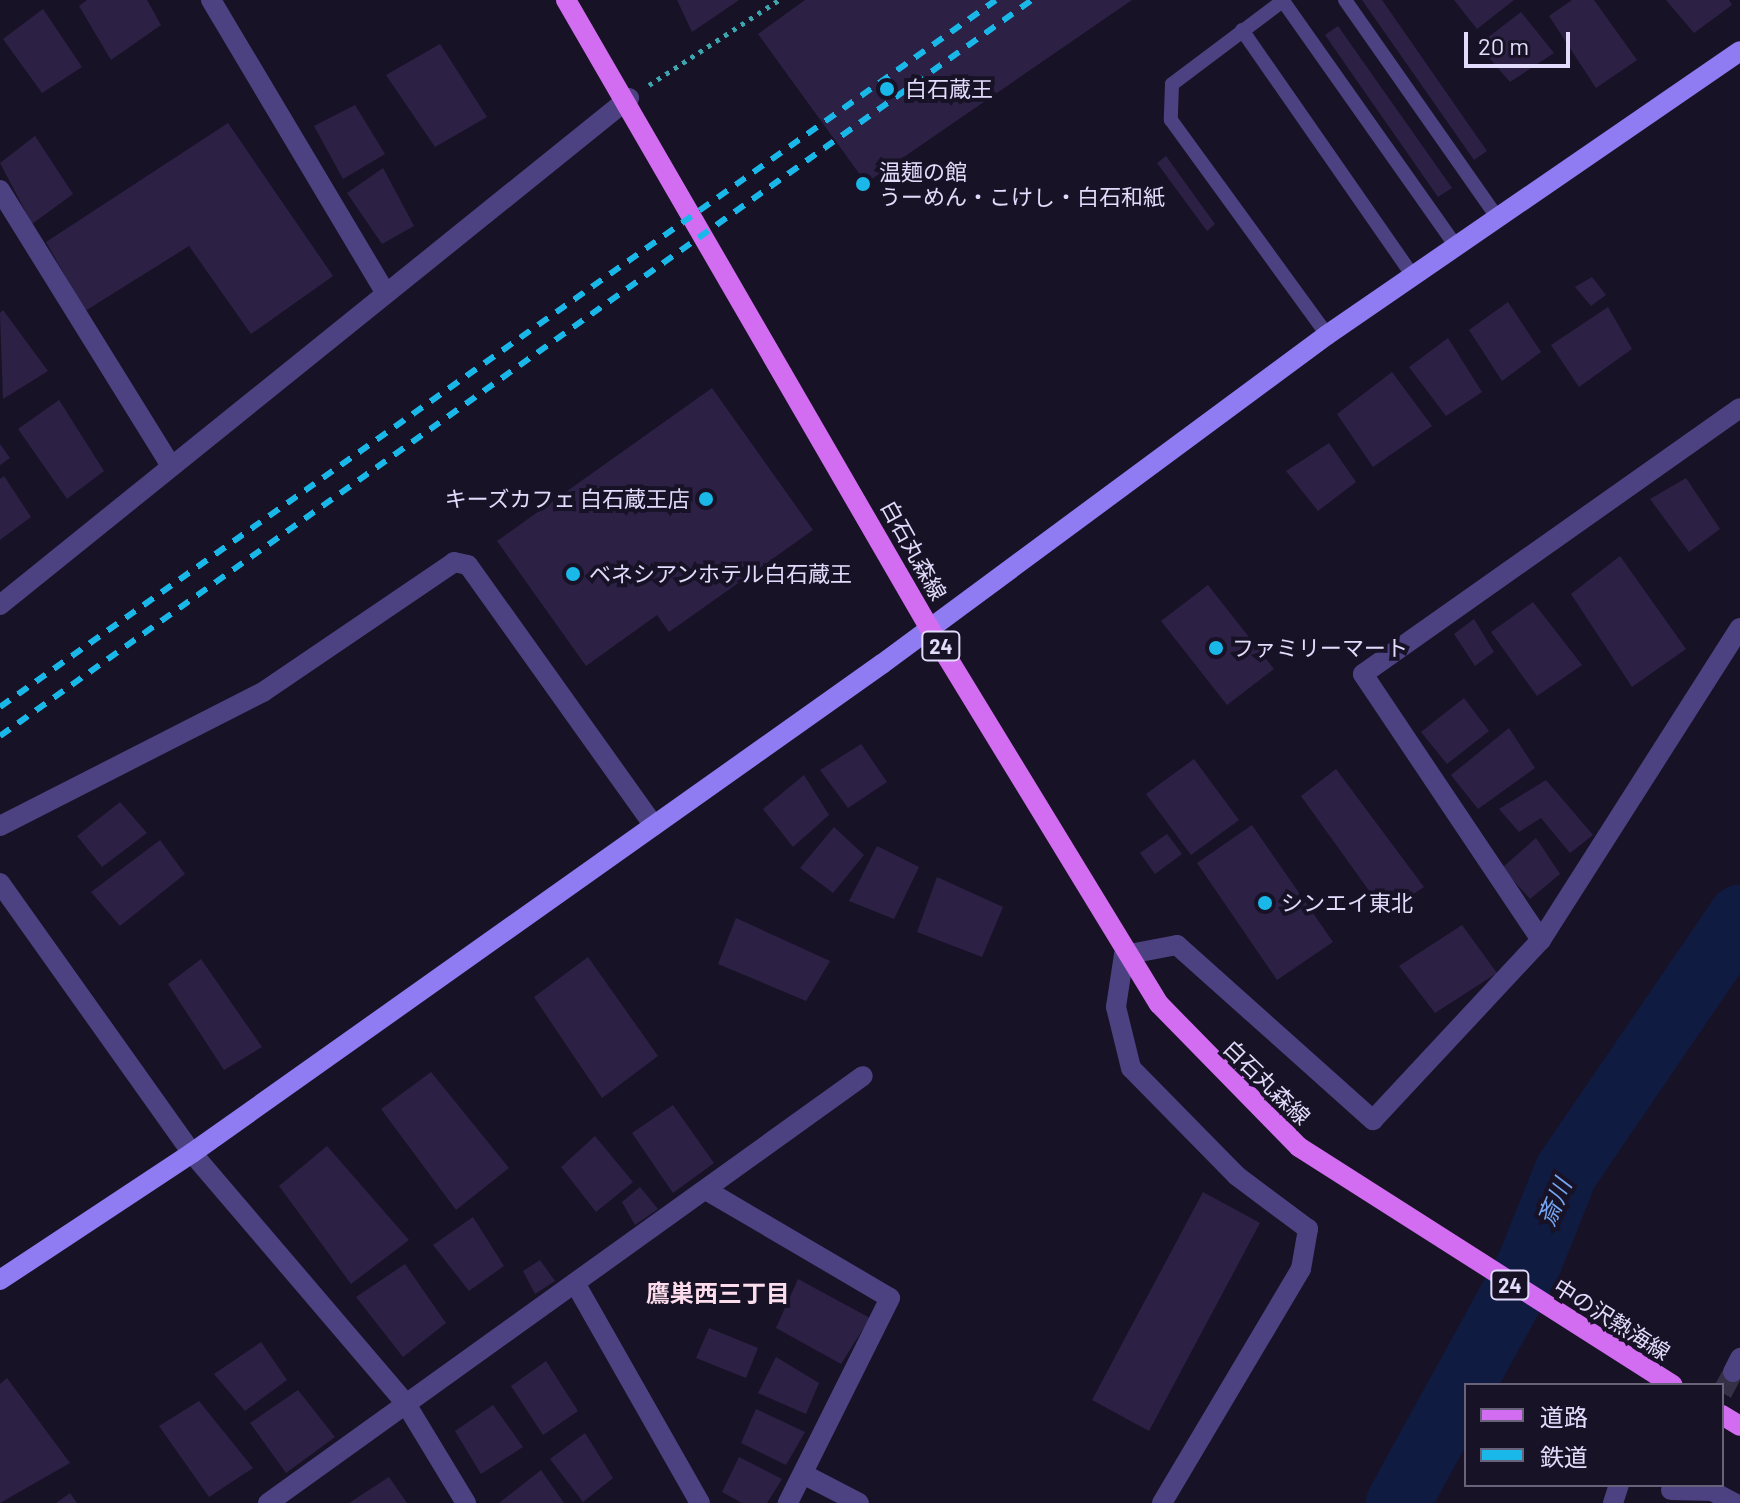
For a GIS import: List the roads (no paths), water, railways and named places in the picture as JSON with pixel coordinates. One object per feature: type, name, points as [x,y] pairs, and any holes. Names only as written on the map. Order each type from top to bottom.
[{"type":"main road","name":"白石丸森線","points":[[566,0],[629,98],[930,629],[1124,955],[1204,1056],[1288,1137],[1403,1219]]},
{"type":"main road","name":"中の沢熱海線","points":[[1403,1219],[1667,1383]]},
{"type":"street","points":[[211,0],[385,292]]},
{"type":"street","points":[[0,1280],[192,1153],[930,629],[1327,335],[1740,51]]},
{"type":"street","points":[[0,605],[170,464],[629,98]]},
{"type":"street","points":[[0,190],[170,464]]},
{"type":"street","points":[[1541,940],[1363,674],[1740,408]]},
{"type":"street","points":[[0,826],[263,692],[454,562],[468,565],[654,826]]},
{"type":"street","points":[[1162,1503],[1301,1269],[1308,1229],[1237,1176],[1131,1068],[1116,1007],[1124,955],[1177,945],[1373,1120],[1541,940],[1740,628]]},
{"type":"street","points":[[0,883],[192,1153],[406,1404],[466,1503]]},
{"type":"street","points":[[268,1503],[863,1076]]},
{"type":"street","points":[[706,1190],[890,1298],[788,1503]]},
{"type":"street","points":[[575,1283],[700,1503]]},
{"type":"street","points":[[803,1474],[859,1503]]},
{"type":"street","points":[[1670,1493],[1702,1488],[1735,1503]]},
{"type":"lane","points":[[1345,0],[1496,216]]},
{"type":"lane","points":[[1327,335],[1171,120],[1172,84],[1284,1],[1456,246]]},
{"type":"lane","points":[[1242,30],[1412,275]]},
{"type":"waterway","name":"斎川","points":[[1464,1383],[1528,1267],[1566,1172],[1740,917]]},
{"type":"waterway","name":"斎川","points":[[1398,1503],[1464,1383]]},
{"type":"tunnel","points":[[1724,1389],[1733,1372]]},
{"type":"railway","points":[[0,707],[996,0]]},
{"type":"railway","points":[[0,736],[1032,0]]},
{"type":"place","name":"白石蔵王","points":[[887,89]]},
{"type":"place","name":"温麺の館 うーめん・こけし・白石和紙","points":[[863,184]]},
{"type":"place","name":"キーズカフェ 白石蔵王店","points":[[706,499]]},
{"type":"place","name":"ベネシアンホテル白石蔵王","points":[[573,574]]},
{"type":"place","name":"ファミリーマート","points":[[1216,648]]},
{"type":"place","name":"シンエイ東北","points":[[1265,903]]},
{"type":"district","name":"鷹巣西三丁目","points":[[718,1293]]}]
